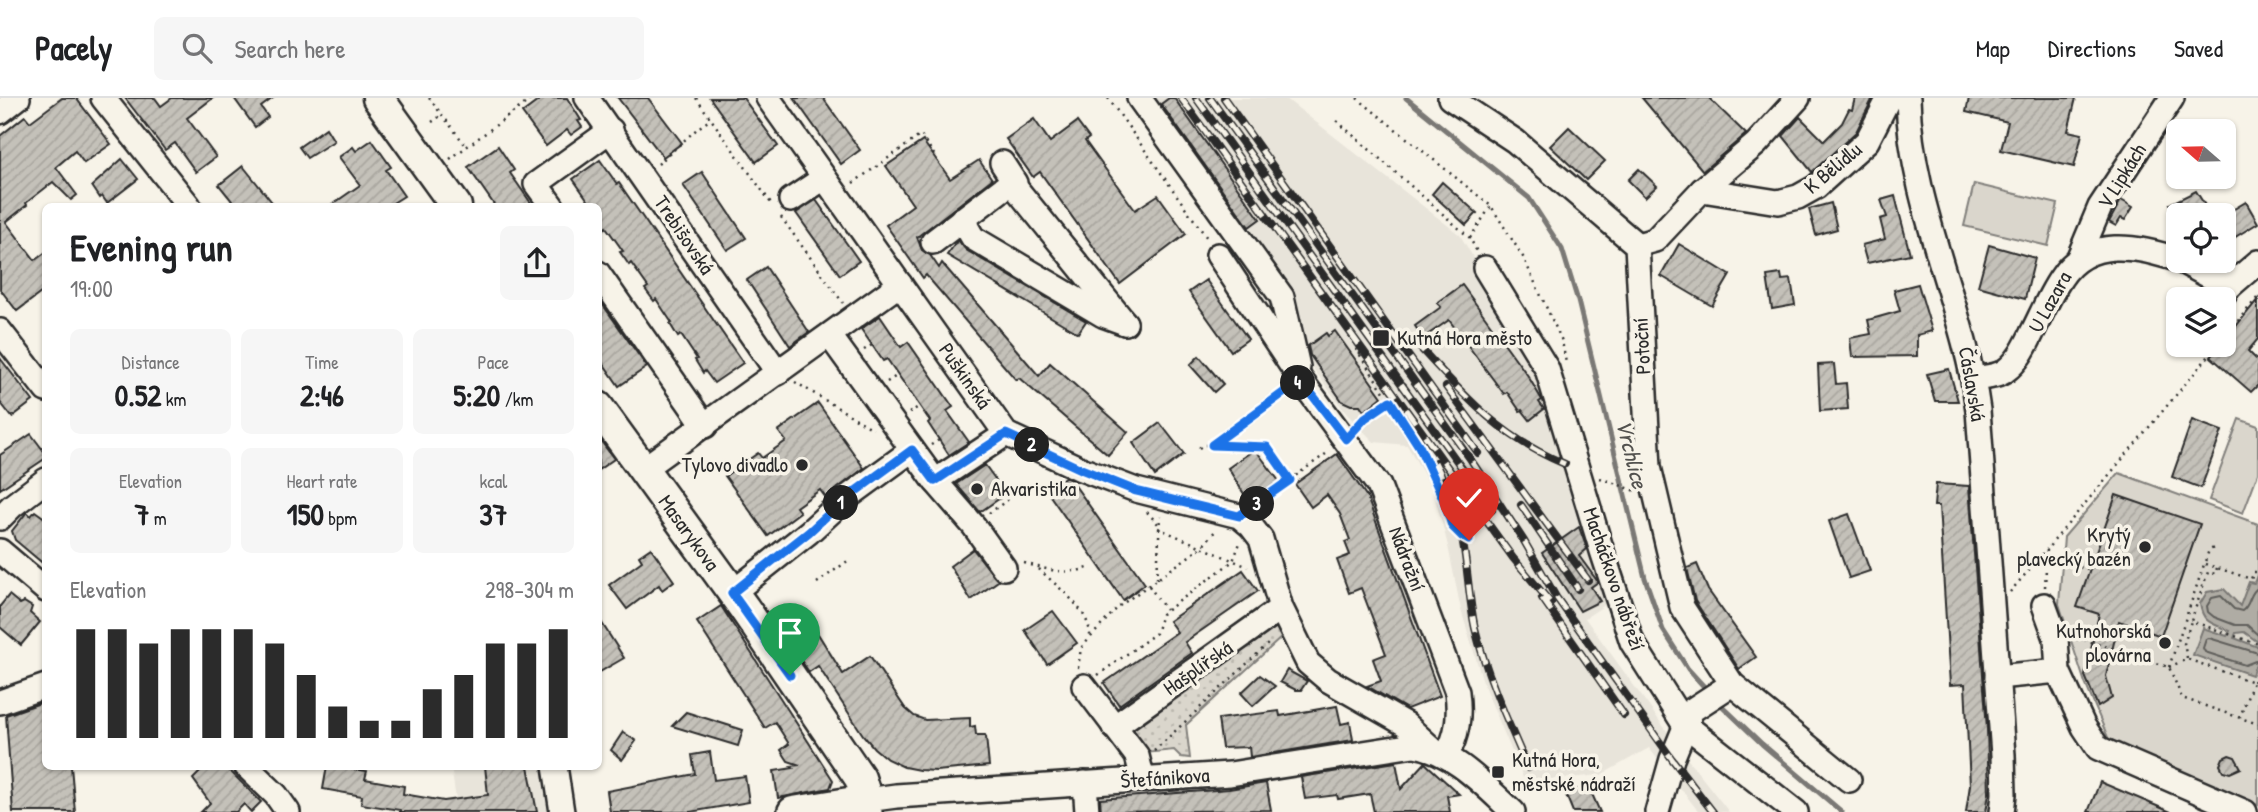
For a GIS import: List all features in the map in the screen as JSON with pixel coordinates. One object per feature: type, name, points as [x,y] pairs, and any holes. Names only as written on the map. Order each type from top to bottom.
[{"type":"main road","points":[[378,98],[448,203]]},
{"type":"main road","name":"Masarykova","points":[[602,415],[732,593],[860,778],[869,806]]},
{"type":"main road","name":"Štefánikova","points":[[793,812],[869,806]]},
{"type":"street","points":[[0,112],[18,98]]},
{"type":"street","points":[[103,98],[187,203]]},
{"type":"street","name":"Trebišovská","points":[[587,98],[781,371]]},
{"type":"street","name":"Puškinská","points":[[768,98],[1006,434],[1081,469],[1161,499],[1234,515]]},
{"type":"street","name":"Nádražní","points":[[1139,98],[1282,297],[1301,380]]},
{"type":"street","points":[[1450,98],[1515,141],[1637,244],[1655,240],[1702,190],[1756,144],[1798,98]]},
{"type":"street","name":"K Bělidlu","points":[[1702,190],[1778,202],[1798,197],[1816,187],[1867,141],[1889,98]]},
{"type":"street","name":"Čáslavská","points":[[1908,98],[1910,131],[1919,180],[1974,379],[2004,781],[2002,812]]},
{"type":"street","name":"V Lipkách","points":[[2079,257],[2100,207],[2172,98]]},
{"type":"street","name":"K Bělidlu","points":[[1875,128],[1910,131]]},
{"type":"street","points":[[550,203],[536,184],[611,130]]},
{"type":"street","points":[[962,219],[973,238],[1103,315],[1125,323],[1015,187],[1002,163]]},
{"type":"street","points":[[791,200],[824,178]]},
{"type":"street","points":[[933,242],[1005,187],[1015,187]]},
{"type":"street","name":"Potoční","points":[[1637,244],[1649,467],[1682,607],[1727,687],[1849,780]]},
{"type":"street","name":"U Lazara","points":[[1974,379],[1999,374],[2014,363],[2062,276],[2079,257],[2099,249],[2120,247],[2140,248],[2166,256]]},
{"type":"street","name":"Nádražní","points":[[1219,255],[1341,443],[1379,486],[1457,692],[1460,713],[1455,740],[1439,752]]},
{"type":"street","name":"U Lazara","points":[[2231,287],[2258,262]]},
{"type":"street","name":"Macháčkovo nábřeží","points":[[1485,268],[1547,369],[1632,642],[1688,717],[1796,812]]},
{"type":"street","name":"U Lazara","points":[[2198,273],[2217,287]]},
{"type":"street","points":[[602,279],[705,426]]},
{"type":"street","points":[[643,469],[900,284]]},
{"type":"street","points":[[0,331],[42,385]]},
{"type":"street","points":[[830,336],[935,481],[1004,568]]},
{"type":"street","points":[[935,481],[1006,434]]},
{"type":"street","points":[[732,593],[911,448]]},
{"type":"street","points":[[0,518],[42,483]]},
{"type":"street","points":[[1234,515],[1251,526],[1261,539],[1285,616],[1308,663],[1317,672],[1405,724],[1486,787],[1513,812]]},
{"type":"street","points":[[0,551],[42,587]]},
{"type":"street","points":[[2044,605],[2056,638],[2058,671],[2084,727],[2098,748],[2245,812]]},
{"type":"street","name":"Hašplířská","points":[[1114,727],[1217,656],[1285,616]]},
{"type":"street","points":[[1997,677],[2058,671]]},
{"type":"street","points":[[1084,686],[1137,756],[1143,780]]},
{"type":"street","points":[[0,702],[42,687]]},
{"type":"street","points":[[1657,812],[1688,717],[1727,687]]},
{"type":"street","name":"Štefánikova","points":[[869,806],[1085,783],[1230,774],[1414,745],[1439,752]]},
{"type":"street","points":[[250,770],[276,795],[288,812]]},
{"type":"street","points":[[556,770],[562,812]]},
{"type":"street","points":[[1085,783],[1087,812]]},
{"type":"path","points":[[429,98],[467,147]]},
{"type":"path","points":[[447,160],[533,98]]},
{"type":"path","points":[[1108,98],[1219,255]]},
{"type":"path","points":[[432,122],[442,115]]},
{"type":"path","points":[[662,162],[711,119]]},
{"type":"path","points":[[1337,121],[1470,238],[1485,268]]},
{"type":"path","points":[[850,184],[920,135],[937,159]]},
{"type":"path","points":[[1470,238],[1491,206]]},
{"type":"path","points":[[2236,323],[2258,297]]},
{"type":"path","points":[[1359,354],[1378,340]]},
{"type":"path","points":[[1356,349],[1419,446],[1444,500],[1452,526],[1469,540],[1456,496]]},
{"type":"path","points":[[2004,598],[2208,357]]},
{"type":"path","points":[[781,371],[794,382],[892,441],[911,448]]},
{"type":"path","points":[[1212,445],[1301,380]]},
{"type":"path","points":[[1081,648],[1118,607],[1202,547],[1234,515],[1290,480],[1341,443],[1365,418],[1408,383]]},
{"type":"path","points":[[1199,448],[1203,445],[1267,447],[1290,480]]},
{"type":"path","points":[[1600,478],[1636,491]]},
{"type":"path","points":[[971,525],[1032,484]]},
{"type":"path","points":[[1157,580],[1161,499]]},
{"type":"path","points":[[1158,528],[1247,567]]},
{"type":"path","points":[[2216,547],[2209,550],[2169,667],[2182,698],[2258,724]]},
{"type":"path","points":[[2044,605],[2047,549]]},
{"type":"path","points":[[2046,557],[2089,570]]},
{"type":"path","points":[[817,583],[849,560]]},
{"type":"path","points":[[1084,686],[1156,633],[1166,610],[1233,561]]},
{"type":"path","points":[[2205,564],[2251,579],[2254,572],[2258,572]]},
{"type":"path","points":[[1063,573],[1091,567]]},
{"type":"path","points":[[2187,659],[2184,643],[2191,621],[2208,572],[2215,574],[2217,568]]},
{"type":"path","points":[[1039,569],[1086,619],[1090,636],[1081,648],[1078,669],[1084,686]]},
{"type":"path","points":[[1149,586],[1166,610]]},
{"type":"path","points":[[1162,744],[1285,616]]},
{"type":"path","points":[[2191,621],[2258,644]]},
{"type":"path","points":[[2056,638],[2085,640],[2169,667],[2187,659],[2252,682]]},
{"type":"path","points":[[2239,718],[2258,667]]},
{"type":"shaded area","points":[[1131,98],[1285,98],[1460,235],[1535,362],[1569,489],[1578,502],[1611,601],[1585,618],[1729,812],[1699,812],[1649,748],[1601,775],[1525,782],[1485,688],[1461,610],[1434,492],[1407,445],[1374,442],[1346,413],[1306,359],[1265,291]]},
{"type":"shaded area","points":[[1974,184],[2058,204],[2048,246],[1964,226]]},
{"type":"shaded area","points":[[2239,419],[2258,426],[2258,473],[2243,513],[2209,500]]},
{"type":"shaded area","name":"Kutnohorská plovárna","points":[[2119,473],[2258,524],[2258,805],[2209,787],[2109,740],[2085,683],[2059,604],[2064,537]]},
{"type":"shaded area","points":[[1275,623],[1283,636],[1186,725],[1190,758],[1181,757],[1174,750],[1145,753],[1128,729]]},
{"type":"shaded area","points":[[451,770],[543,770],[549,812],[458,812]]},
{"type":"water","points":[[2257,575],[2258,642],[2244,632],[2236,633],[2234,638],[2258,647],[2258,658],[2252,675],[2193,655],[2203,628],[2227,636],[2230,631],[2210,622],[2201,611],[2200,604],[2207,592],[2224,589],[2240,606],[2249,582],[2254,583]]},
{"type":"building","points":[[62,98],[76,98],[111,144],[84,163],[75,151],[56,167],[77,195],[71,200],[53,182],[6,222],[35,260],[42,255],[42,292],[17,311],[0,289],[0,136],[25,116],[30,122]]},
{"type":"building","points":[[125,98],[155,98],[161,106],[172,98],[213,98],[187,118],[216,157],[196,172],[175,143],[165,150]]},
{"type":"building","points":[[234,98],[273,98],[261,107],[268,117],[255,127]]},
{"type":"building","points":[[542,98],[567,98],[581,120],[578,121],[582,127],[571,135],[567,130],[546,146],[522,113]]},
{"type":"building","points":[[618,98],[648,98],[682,143],[663,157]]},
{"type":"building","points":[[710,98],[743,98],[778,146],[756,162]]},
{"type":"building","points":[[794,98],[823,98],[860,150],[841,164]]},
{"type":"building","points":[[1174,98],[1260,219],[1249,227],[1161,104]]},
{"type":"building","points":[[1642,98],[1709,98],[1746,134],[1703,171]]},
{"type":"building","points":[[1855,98],[1873,98],[1856,132],[1812,172],[1783,136],[1800,117],[1824,141],[1842,123],[1849,109],[1852,110]]},
{"type":"building","points":[[1969,98],[2076,98],[2068,131],[2082,134],[2074,167],[2001,150],[2008,122],[1966,112]]},
{"type":"building","points":[[1034,119],[1050,142],[1077,122],[1089,138],[1085,141],[1135,210],[1158,195],[1186,234],[1120,284],[1040,172],[1033,177],[1006,139]]},
{"type":"building","points":[[1569,127],[1605,161],[1586,180],[1550,146]]},
{"type":"building","points":[[326,128],[334,141],[307,158],[299,147]]},
{"type":"building","points":[[372,140],[391,167],[386,170],[404,196],[393,203],[334,203],[360,185],[339,157],[353,147],[356,151]]},
{"type":"building","points":[[923,141],[950,179],[979,160],[992,179],[917,237],[922,250],[930,255],[939,268],[942,263],[1039,376],[1050,363],[1128,432],[1108,455],[1019,378],[1016,380],[926,275],[923,278],[886,225],[913,205],[886,166]]},
{"type":"building","points":[[498,146],[514,170],[510,173],[531,203],[493,203],[468,167]]},
{"type":"building","points":[[122,159],[138,179],[107,203],[92,186]]},
{"type":"building","points":[[600,160],[617,184],[619,183],[743,363],[714,383],[705,371],[703,373],[681,335],[678,337],[656,299],[654,301],[645,289],[648,287],[631,263],[629,265],[620,252],[623,251],[606,227],[604,229],[602,226],[602,203],[590,203],[573,179]]},
{"type":"building","points":[[243,166],[273,203],[234,203],[219,185]]},
{"type":"building","points":[[1639,169],[1657,186],[1645,197],[1628,180]]},
{"type":"building","points":[[702,172],[746,238],[727,250],[683,185]]},
{"type":"building","points":[[1442,182],[1477,213],[1466,225],[1432,194]]},
{"type":"building","points":[[2196,191],[2204,203],[2172,203]]},
{"type":"building","points":[[1895,196],[1910,254],[1867,263],[1862,245],[1885,239],[1880,219],[1887,217],[1881,200]]},
{"type":"building","points":[[816,200],[859,261],[840,275],[796,213]]},
{"type":"building","points":[[2121,200],[2133,207],[2125,220],[2121,218],[2116,226],[2109,222]]},
{"type":"building","points":[[2246,202],[2258,223],[2236,237],[2236,208]]},
{"type":"building","points":[[1831,203],[1837,229],[1816,235],[1809,209]]},
{"type":"building","points":[[958,240],[966,250],[1086,321],[1078,333],[947,255]]},
{"type":"building","points":[[1679,244],[1730,275],[1712,306],[1661,276]]},
{"type":"building","points":[[1989,245],[2035,258],[2025,299],[1978,286]]},
{"type":"building","points":[[766,267],[809,332],[790,346],[747,280]]},
{"type":"building","points":[[1781,274],[1782,280],[1791,279],[1795,305],[1772,309],[1767,276]]},
{"type":"building","points":[[1206,280],[1248,339],[1231,351],[1189,292]]},
{"type":"building","points":[[1918,284],[1932,331],[1917,335],[1917,356],[1852,357],[1850,338],[1871,334],[1868,320],[1900,311],[1894,290]]},
{"type":"building","points":[[1462,285],[1528,376],[1542,400],[1539,402],[1544,409],[1530,420],[1507,392],[1504,394],[1449,320],[1423,338],[1415,326],[1441,307],[1437,303]]},
{"type":"building","points":[[2258,299],[2258,339],[2248,351],[2258,361],[2258,385],[2251,392],[2211,357],[2236,357],[2236,326]]},
{"type":"building","points":[[602,304],[647,367],[619,386],[602,362]]},
{"type":"building","points":[[880,316],[901,347],[908,342],[953,407],[947,411],[969,442],[949,455],[928,423],[930,421],[887,359],[883,361],[861,329]]},
{"type":"building","points":[[1335,331],[1382,397],[1364,411],[1360,405],[1342,401],[1310,355],[1308,346],[1326,333],[1328,336]]},
{"type":"building","points":[[1199,356],[1223,384],[1214,392],[1190,365]]},
{"type":"building","points":[[0,358],[33,401],[12,417],[0,402]]},
{"type":"building","points":[[1834,364],[1836,384],[1846,383],[1848,409],[1820,411],[1818,365]]},
{"type":"building","points":[[1949,369],[1958,401],[1935,401],[1927,374]]},
{"type":"building","name":"Tylovo divadlo","points":[[818,403],[864,468],[826,498],[820,490],[796,507],[800,512],[768,536],[725,476],[758,453],[762,458],[786,441],[778,431]]},
{"type":"building","points":[[2192,420],[2222,431],[2201,488],[2172,477]]},
{"type":"building","points":[[1160,423],[1184,454],[1155,476],[1133,443]]},
{"type":"building","points":[[31,434],[42,449],[42,461],[0,489],[0,455]]},
{"type":"building","points":[[602,442],[614,459],[602,467]]},
{"type":"building","points":[[1255,449],[1279,481],[1249,502],[1228,468]]},
{"type":"building","points":[[1337,454],[1367,497],[1440,696],[1407,709],[1367,686],[1381,681],[1373,659],[1386,654],[1361,588],[1349,593],[1337,560],[1350,555],[1345,542],[1350,540],[1340,514],[1327,495],[1311,507],[1295,484]]},
{"type":"building","name":"Akvaristika","points":[[985,465],[1006,494],[980,512],[956,484]]},
{"type":"building","points":[[1065,477],[1071,480],[1145,584],[1123,600],[1046,490]]},
{"type":"building","points":[[1936,484],[1969,486],[1987,729],[1989,793],[1986,812],[1966,812],[1970,785],[1965,684],[1950,685],[1939,506],[1934,506]]},
{"type":"building","name":"Krytý plavecký bazén","points":[[2116,495],[2200,524],[2161,636],[2119,621],[2106,676],[2112,698],[2098,707],[2085,676],[2099,614],[2077,607]]},
{"type":"building","points":[[35,511],[42,516],[42,563],[15,540],[12,531],[27,512],[31,516]]},
{"type":"building","points":[[1849,514],[1870,571],[1849,578],[1829,521]]},
{"type":"building","points":[[1579,527],[1587,549],[1579,556],[1598,582],[1591,587],[1600,601],[1580,611],[1542,553]]},
{"type":"building","points":[[651,548],[674,581],[662,590],[659,585],[627,609],[609,585],[642,561],[639,556]]},
{"type":"building","points":[[973,549],[998,581],[971,600],[950,566]]},
{"type":"building","points":[[1697,564],[1708,590],[1756,657],[1739,669],[1695,601],[1687,568]]},
{"type":"building","points":[[1243,570],[1258,591],[1185,642],[1192,653],[1119,705],[1104,683],[1177,632],[1169,621]]},
{"type":"building","points":[[9,595],[20,604],[24,602],[32,607],[30,613],[40,622],[21,645],[0,627],[0,606]]},
{"type":"building","points":[[721,606],[833,780],[830,788],[778,798],[774,771],[800,765],[788,761],[781,750],[789,744],[775,722],[765,728],[697,622]]},
{"type":"building","points":[[1053,611],[1077,643],[1047,664],[1025,630]]},
{"type":"building","points":[[602,623],[624,658],[602,671]]},
{"type":"building","points":[[815,629],[843,674],[870,656],[905,708],[914,716],[925,720],[970,718],[970,727],[975,726],[976,735],[986,737],[989,766],[919,770],[887,759],[863,735],[818,666],[809,672],[791,646]]},
{"type":"building","points":[[1287,670],[1307,681],[1301,690],[1280,682]]},
{"type":"building","points":[[1260,675],[1275,686],[1253,706],[1241,693]]},
{"type":"building","points":[[42,702],[42,770],[71,770],[75,812],[13,812],[6,715]]},
{"type":"building","points":[[1337,706],[1341,724],[1350,722],[1353,740],[1250,757],[1249,747],[1222,748],[1218,719],[1279,711],[1280,716]]},
{"type":"building","points":[[686,712],[743,730],[738,746],[672,726]]},
{"type":"building","points":[[623,732],[636,741],[622,760],[611,750]]},
{"type":"building","points":[[710,752],[714,780],[745,776],[749,802],[690,812],[610,812],[607,791],[695,774],[692,755]]},
{"type":"building","points":[[2229,755],[2235,757],[2241,768],[2230,773],[2223,771],[2220,765],[2223,758]]},
{"type":"building","points":[[1396,762],[1401,789],[1425,763],[1459,794],[1447,796],[1450,812],[1374,812],[1370,794],[1338,799],[1337,795],[1305,799],[1301,777]]},
{"type":"building","points":[[202,770],[229,770],[261,802],[251,812],[244,804],[236,812],[201,812],[210,803],[193,779]]},
{"type":"building","points":[[326,770],[359,770],[367,771],[365,779],[404,786],[403,794],[444,801],[488,795],[485,770],[529,770],[537,812],[400,812],[361,804],[362,796],[323,789]]},
{"type":"building","points":[[2100,782],[2171,812],[2088,812]]},
{"type":"building","points":[[1266,783],[1271,810],[1101,812],[1100,799],[1229,789]]},
{"type":"building","points":[[1588,785],[1600,812],[1573,812],[1566,795]]},
{"type":"waterway","name":"Vrchlice","points":[[1406,98],[1529,198],[1562,249],[1578,301],[1645,578],[1663,630],[1688,669],[1708,691]]},
{"type":"waterway","name":"Vrchlice","points":[[1717,701],[1762,744],[1842,812]]},
{"type":"railway","points":[[1181,98],[1513,558],[1551,603]]},
{"type":"railway","points":[[1196,98],[1492,510]]},
{"type":"railway","points":[[1210,98],[1471,460],[1524,541],[1556,597],[1713,812]]},
{"type":"railway","points":[[1224,98],[1478,453]]},
{"type":"railway","points":[[1413,340],[1464,395],[1500,426],[1541,453],[1565,464]]},
{"type":"railway","points":[[1446,387],[1588,580]]},
{"type":"railway","points":[[1435,462],[1449,491],[1459,522],[1480,646],[1498,699],[1528,768]]},
{"type":"railway","points":[[1521,505],[1578,589]]},
{"type":"railway","points":[[1542,598],[1624,715]]},
{"type":"place","name":"Kutná Hora město","points":[[1381,338]]},
{"type":"place","name":"Tylovo divadlo","points":[[802,465]]},
{"type":"place","name":"Akvaristika","points":[[977,489]]},
{"type":"place","name":"Krytý plavecký bazén","points":[[2145,547]]},
{"type":"place","name":"Kutnohorská plovárna","points":[[2165,643]]},
{"type":"place","name":"Kutná Hora, městské nádraží","points":[[1498,772]]},
{"type":"route","points":[[790,675],[732,593],[809,532],[845,499],[912,450],[935,481],[1006,434],[1136,491],[1239,516],[1290,480],[1267,447],[1212,445],[1301,380],[1346,439],[1365,418],[1390,401],[1419,446],[1444,500],[1452,526],[1469,540]]}]
